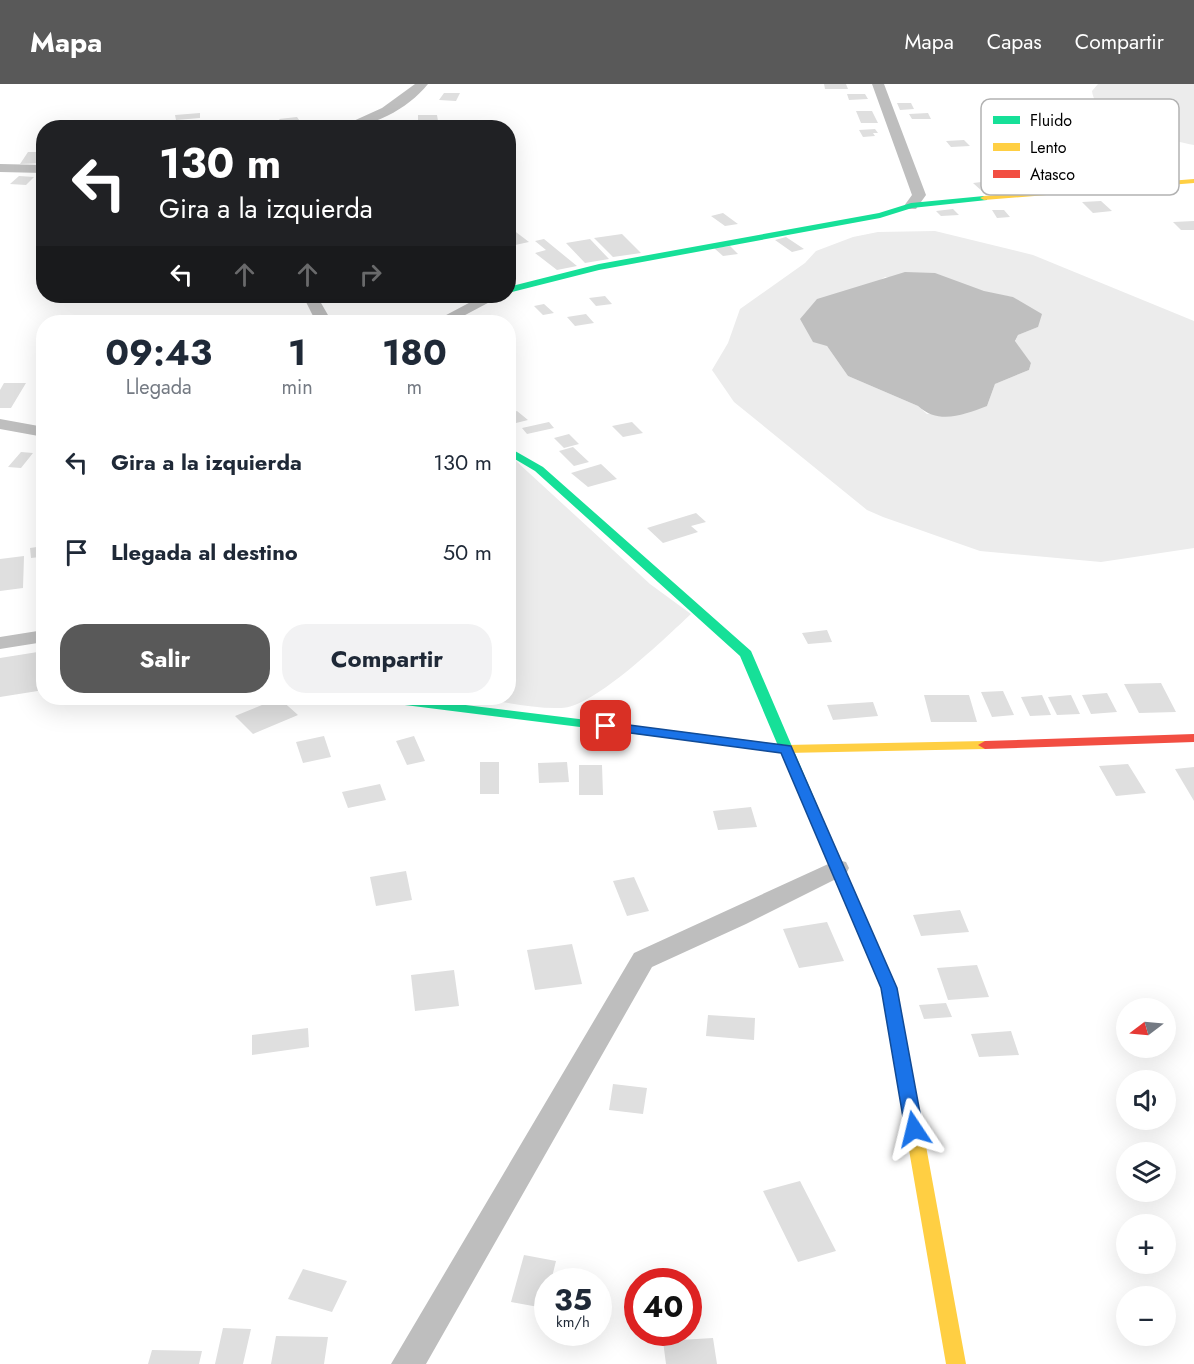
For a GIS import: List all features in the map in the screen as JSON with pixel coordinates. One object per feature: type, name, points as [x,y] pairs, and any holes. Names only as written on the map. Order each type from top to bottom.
[{"type":"street","points":[[365,120],[411,96],[422,84]]},
{"type":"street","points":[[878,84],[919,195],[911,207]]},
{"type":"street","points":[[0,168],[36,169]]},
{"type":"street","points":[[1179,182],[1194,181]]},
{"type":"street","points":[[516,288],[599,267],[880,215],[911,207],[1024,195]]},
{"type":"street","points":[[455,315],[479,303]]},
{"type":"street","points":[[0,424],[36,431]]},
{"type":"street","points":[[516,455],[539,469],[746,654],[889,988],[956,1364]]},
{"type":"street","points":[[0,643],[36,637]]},
{"type":"street","points":[[437,705],[786,749],[1068,744],[1194,738]]},
{"type":"street","points":[[408,1364],[643,960],[837,868]]},
{"type":"shaded area","points":[[1098,84],[1194,84],[1194,145],[1179,142],[1179,99],[1095,99],[1092,91]]},
{"type":"shaded area","points":[[935,231],[1033,255],[1194,321],[1194,548],[1101,562],[980,551],[867,510],[734,402],[712,370],[728,343],[740,309],[805,263],[816,251],[853,237],[878,232]],"holes":[[[885,277],[1013,297],[1038,327],[1018,335],[1015,342],[1031,363],[1029,370],[995,384],[987,406],[927,414],[918,406],[848,376],[827,346],[877,282]]]},
{"type":"shaded area","points":[[905,272],[935,273],[984,291],[1013,297],[1042,314],[1038,327],[1018,335],[1015,341],[1031,363],[1029,370],[995,384],[987,406],[960,415],[943,417],[926,412],[918,406],[848,376],[827,346],[813,342],[800,319],[817,299]]},
{"type":"shaded area","points":[[516,461],[650,584],[691,614],[629,670],[592,697],[575,705],[561,708],[516,704]]},
{"type":"building","points":[[824,84],[846,84],[848,89],[825,89]]},
{"type":"building","points":[[444,93],[460,93],[456,101],[439,100]]},
{"type":"building","points":[[847,94],[865,94],[868,99],[849,100]]},
{"type":"building","points":[[897,103],[911,103],[914,109],[900,110]]},
{"type":"building","points":[[856,111],[872,111],[878,123],[861,123]]},
{"type":"building","points":[[200,113],[200,118],[176,120],[175,115]]},
{"type":"building","points":[[928,113],[931,119],[912,119],[909,114]]},
{"type":"building","points":[[418,115],[437,115],[438,120],[418,120]]},
{"type":"building","points":[[297,117],[299,120],[280,120]]},
{"type":"building","points":[[875,129],[878,133],[873,133],[875,136],[863,137],[859,130]]},
{"type":"building","points":[[964,140],[970,146],[951,147],[946,141]]},
{"type":"building","points":[[28,152],[36,152],[36,163],[20,164]]},
{"type":"building","points":[[19,176],[34,177],[26,185],[10,184]]},
{"type":"building","points":[[981,182],[981,190],[973,183]]},
{"type":"building","points":[[1101,201],[1112,211],[1093,213],[1082,202]]},
{"type":"building","points":[[953,209],[959,215],[941,216],[936,211]]},
{"type":"building","points":[[992,210],[1004,210],[1010,217],[997,218]]},
{"type":"building","points":[[723,213],[738,224],[725,226],[711,216]]},
{"type":"building","points":[[1194,221],[1194,230],[1181,230],[1173,222]]},
{"type":"building","points":[[516,232],[529,242],[516,245]]},
{"type":"building","points":[[622,234],[641,253],[613,257],[594,238]]},
{"type":"building","points":[[786,237],[804,249],[792,252],[775,240]]},
{"type":"building","points":[[544,239],[577,266],[557,270],[535,253],[546,250],[535,241]]},
{"type":"building","points":[[590,239],[609,259],[585,263],[566,243]]},
{"type":"building","points":[[730,246],[738,254],[723,256],[714,248]]},
{"type":"building","points":[[605,296],[612,304],[596,306],[589,298]]},
{"type":"building","points":[[544,304],[554,313],[543,315],[534,306]]},
{"type":"building","points":[[586,314],[594,323],[575,326],[567,317]]},
{"type":"building","points":[[4,383],[26,383],[11,408],[0,408],[0,390]]},
{"type":"building","points":[[517,411],[528,420],[516,423]]},
{"type":"building","points":[[549,422],[554,428],[527,434],[522,428]]},
{"type":"building","points":[[632,422],[643,433],[623,437],[612,426]]},
{"type":"building","points":[[569,434],[579,444],[564,448],[554,438]]},
{"type":"building","points":[[573,447],[589,462],[574,466],[559,451]]},
{"type":"building","points":[[21,452],[33,453],[21,468],[8,467]]},
{"type":"building","points":[[601,464],[617,479],[588,487],[571,473]]},
{"type":"building","points":[[696,513],[706,522],[691,526],[698,532],[663,543],[647,528]]},
{"type":"building","points":[[36,547],[36,557],[31,558],[30,548]]},
{"type":"building","points":[[24,556],[23,588],[0,591],[0,559]]},
{"type":"building","points":[[827,630],[832,642],[808,644],[802,633]]},
{"type":"building","points":[[36,652],[36,691],[0,697],[0,658]]},
{"type":"building","points":[[1161,683],[1176,712],[1139,713],[1124,684]]},
{"type":"building","points":[[1003,691],[1014,715],[992,717],[981,692]]},
{"type":"building","points":[[1107,693],[1117,712],[1091,714],[1082,695]]},
{"type":"building","points":[[924,695],[969,695],[977,722],[931,722]]},
{"type":"building","points":[[1042,695],[1051,715],[1030,716],[1021,697]]},
{"type":"building","points":[[1071,695],[1080,714],[1057,715],[1048,697]]},
{"type":"building","points":[[873,702],[878,716],[833,720],[827,705]]},
{"type":"building","points":[[262,705],[287,705],[298,715],[253,734],[235,716]]},
{"type":"building","points":[[324,736],[331,757],[303,763],[296,742]]},
{"type":"building","points":[[414,736],[425,761],[407,765],[396,741]]},
{"type":"building","points":[[480,762],[499,762],[499,794],[480,794]]},
{"type":"building","points":[[567,762],[569,782],[539,783],[538,763]]},
{"type":"building","points":[[1128,764],[1146,793],[1116,796],[1099,766]]},
{"type":"building","points":[[579,765],[602,765],[603,795],[579,795]]},
{"type":"building","points":[[1194,767],[1194,801],[1175,769]]},
{"type":"building","points":[[380,784],[386,800],[348,808],[342,792]]},
{"type":"building","points":[[751,807],[757,827],[718,830],[713,811]]},
{"type":"building","points":[[406,871],[412,900],[376,906],[370,877]]},
{"type":"building","points":[[634,877],[649,911],[627,916],[613,881]]},
{"type":"building","points":[[960,910],[969,932],[921,936],[913,915]]},
{"type":"building","points":[[827,922],[844,961],[799,968],[783,929]]},
{"type":"building","points":[[572,944],[582,984],[535,990],[527,950]]},
{"type":"building","points":[[977,965],[989,997],[948,1000],[937,968]]},
{"type":"building","points":[[454,970],[459,1006],[415,1011],[411,975]]},
{"type":"building","points":[[946,1003],[952,1017],[924,1019],[919,1005]]},
{"type":"building","points":[[708,1015],[755,1018],[754,1040],[706,1036]]},
{"type":"building","points":[[308,1028],[309,1047],[252,1055],[252,1035]]},
{"type":"building","points":[[1011,1031],[1019,1055],[979,1057],[971,1034]]},
{"type":"building","points":[[613,1084],[647,1088],[643,1114],[609,1110]]},
{"type":"building","points":[[800,1181],[836,1251],[798,1262],[763,1191]]},
{"type":"building","points":[[524,1255],[556,1261],[554,1268],[534,1268],[534,1306],[511,1302]]},
{"type":"building","points":[[303,1269],[347,1281],[332,1312],[288,1299]]},
{"type":"building","points":[[223,1328],[251,1329],[243,1364],[215,1364]]},
{"type":"building","points":[[276,1336],[328,1337],[324,1364],[271,1364]]},
{"type":"building","points":[[713,1338],[717,1364],[666,1364],[664,1346],[702,1346],[702,1339]]},
{"type":"building","points":[[152,1350],[202,1351],[199,1364],[148,1364]]},
{"type":"traffic: fast","points":[[516,288],[599,267],[880,215],[911,206],[984,198]]},
{"type":"traffic: fast","points":[[516,455],[539,469],[746,654],[811,807]]},
{"type":"traffic: fast","points":[[437,705],[700,738]]},
{"type":"traffic: slow","points":[[1179,182],[1194,181]]},
{"type":"traffic: slow","points":[[984,198],[1021,195]]},
{"type":"traffic: slow","points":[[700,738],[786,749],[985,745]]},
{"type":"traffic: slow","points":[[811,807],[889,988],[956,1364]]},
{"type":"traffic: jam","points":[[985,745],[1194,738]]},
{"type":"route","points":[[606,726],[786,749],[889,988],[914,1129]]}]
